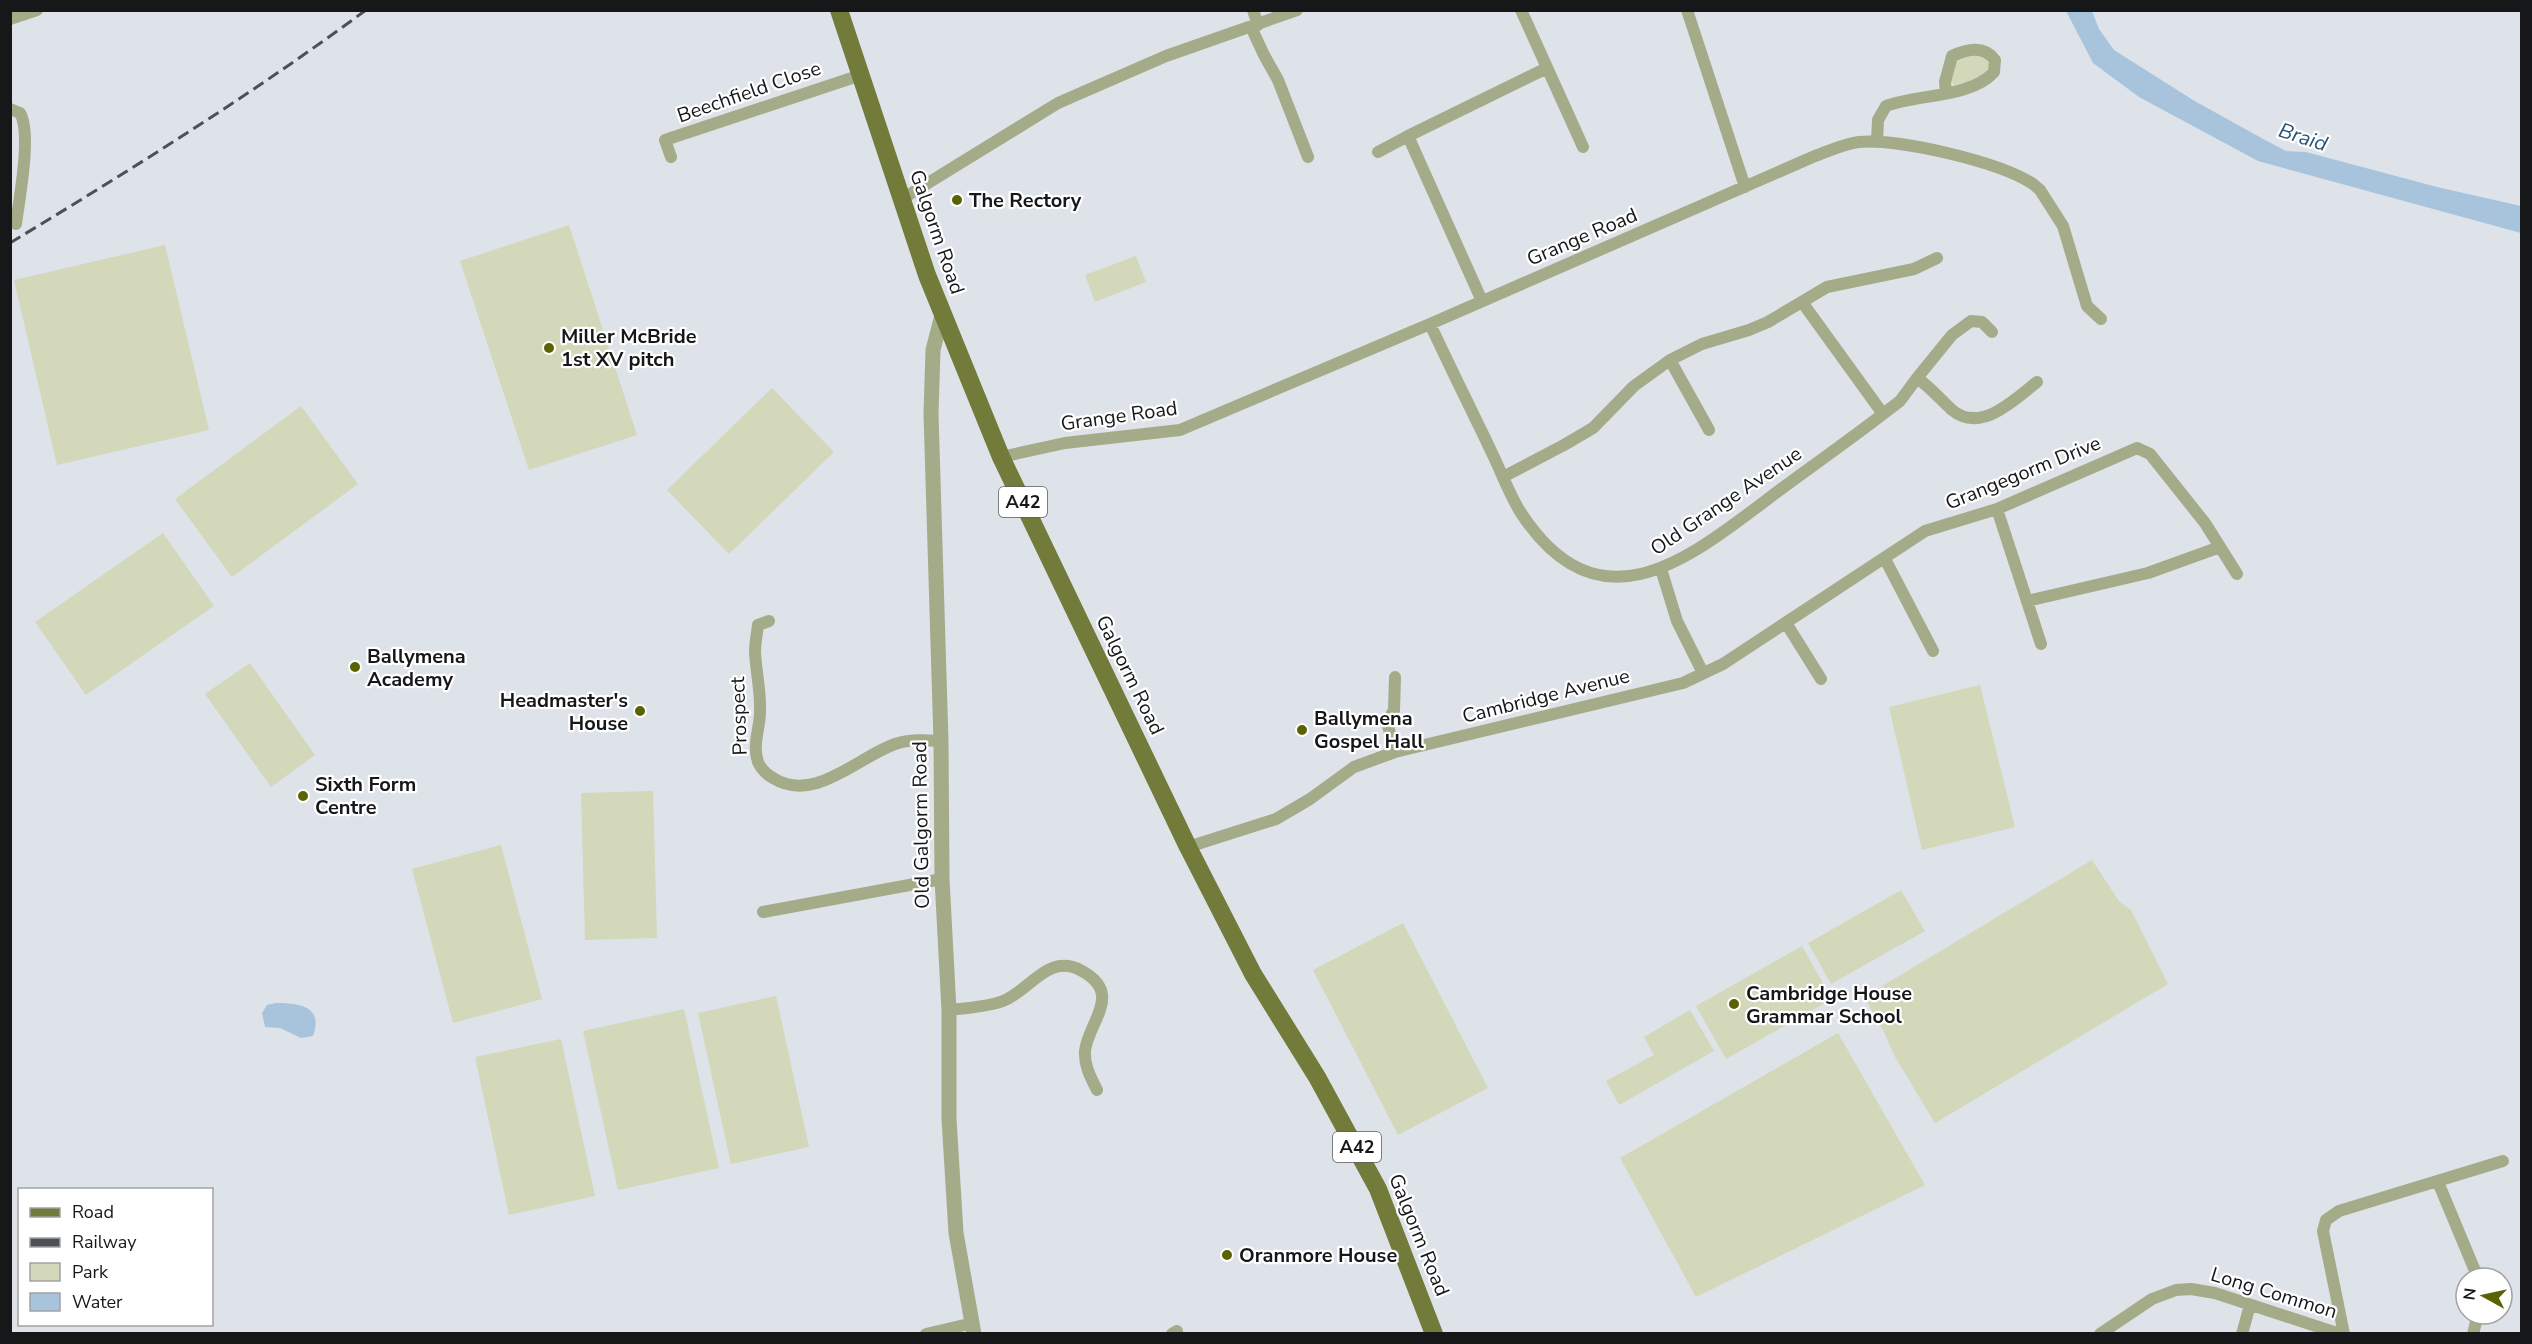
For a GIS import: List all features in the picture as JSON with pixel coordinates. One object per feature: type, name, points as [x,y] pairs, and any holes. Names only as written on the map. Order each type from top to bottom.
[{"type":"main road","name":"Galgorm Road","points":[[840,10],[942,315],[1001,457],[1188,847],[1253,974],[1317,1077],[1378,1189],[1434,1334]]},
{"type":"street","points":[[10,19],[37,10]]},
{"type":"street","points":[[1253,10],[1263,55],[1278,80],[1308,158]]},
{"type":"street","points":[[902,200],[1058,103],[1127,72],[1297,10]]},
{"type":"street","points":[[1521,10],[1583,147]]},
{"type":"street","points":[[1687,10],[1745,188]]},
{"type":"street","points":[[1877,141],[1878,120],[1886,106],[1947,93],[1989,78],[1996,66],[1991,54],[1983,50],[1972,49],[1953,56],[1945,82],[1947,93]]},
{"type":"street","points":[[1378,152],[1547,68]]},
{"type":"street","name":"Beechfield Close","points":[[671,157],[665,141],[861,75]]},
{"type":"street","points":[[10,109],[20,113],[24,124],[24,171],[16,224]]},
{"type":"street","points":[[1408,136],[1482,301]]},
{"type":"street","name":"Grange Road","points":[[1001,457],[1065,443],[1180,430],[1841,146],[1877,141],[1908,145],[1971,160],[2028,181],[2040,190],[2063,226],[2087,306],[2101,319]]},
{"type":"street","points":[[1503,477],[1593,428],[1634,386],[1670,360],[1702,344],[1759,326],[1815,293],[1837,284],[1914,269],[1937,258]]},
{"type":"street","points":[[1802,302],[1883,414]]},
{"type":"street","name":"Old Galgorm Road","points":[[942,315],[933,350],[931,414],[941,741],[942,879],[949,1010],[949,1119],[956,1233],[974,1328]]},
{"type":"street","name":"Old Grange Avenue","points":[[1430,324],[1520,512],[1539,536],[1570,563],[1586,571],[1621,578],[1641,576],[1661,570],[1725,529],[1883,414],[1900,401],[1946,342],[1971,321],[1982,322],[1992,332]]},
{"type":"street","points":[[1670,360],[1708,430]]},
{"type":"street","points":[[1917,378],[1954,412],[1978,417],[1995,414],[2037,382]]},
{"type":"street","name":"Grangegorm Drive","points":[[1704,673],[1723,664],[1925,531],[1997,509],[2137,448],[2150,454],[2205,523],[2237,574]]},
{"type":"street","points":[[1997,509],[2042,644]]},
{"type":"street","points":[[2027,601],[2148,573],[2220,547]]},
{"type":"street","points":[[1885,559],[1933,651]]},
{"type":"street","points":[[1661,570],[1677,621],[1704,673]]},
{"type":"street","name":"Prospect","points":[[769,621],[758,625],[755,652],[761,711],[756,743],[758,762],[769,776],[788,784],[812,784],[833,777],[896,744],[920,740],[941,741]]},
{"type":"street","points":[[1786,623],[1821,679]]},
{"type":"street","name":"Cambridge Avenue","points":[[1188,847],[1276,819],[1310,799],[1354,767],[1395,752],[1683,683],[1704,673]]},
{"type":"street","points":[[1395,677],[1394,710],[1388,722],[1395,752]]},
{"type":"street","points":[[764,912],[942,879]]},
{"type":"street","points":[[949,1010],[1006,1000],[1051,967],[1071,966],[1080,970],[1096,983],[1102,998],[1101,1014],[1091,1031],[1085,1052],[1087,1069],[1097,1090]]},
{"type":"street","points":[[2342,1334],[2323,1234],[2325,1222],[2329,1216],[2503,1161]]},
{"type":"street","points":[[2438,1182],[2473,1266]]},
{"type":"street","name":"Long Common","points":[[2100,1334],[2143,1304],[2176,1290],[2203,1290],[2342,1334]]},
{"type":"street","points":[[2242,1334],[2250,1305]]},
{"type":"street","points":[[926,1334],[974,1328]]},
{"type":"green space","points":[[1964,55],[1984,55],[1991,65],[1980,76],[1954,85],[1950,81],[1955,60]]},
{"type":"green space","name":"Miller McBride 1st XV pitch","points":[[569,225],[637,435],[529,470],[460,261]]},
{"type":"green space","points":[[165,245],[209,430],[57,465],[14,280]]},
{"type":"green space","points":[[1136,256],[1146,282],[1095,302],[1085,275]]},
{"type":"green space","points":[[772,388],[834,452],[729,554],[667,490]]},
{"type":"green space","points":[[301,406],[358,484],[232,577],[175,499]]},
{"type":"green space","points":[[163,533],[214,606],[86,695],[35,622]]},
{"type":"green space","points":[[250,663],[315,755],[271,787],[205,694]]},
{"type":"green space","points":[[1980,685],[2015,827],[1922,850],[1889,707]]},
{"type":"green space","points":[[653,791],[657,938],[585,940],[581,793]]},
{"type":"green space","points":[[501,845],[542,999],[453,1023],[412,869]]},
{"type":"green space","points":[[2092,860],[2119,901],[2131,910],[2168,984],[1935,1123],[1894,1055],[1864,997]]},
{"type":"green space","points":[[1901,890],[1925,931],[1831,984],[1808,943]]},
{"type":"green space","points":[[1403,923],[1488,1088],[1398,1135],[1313,970]]},
{"type":"green space","points":[[1802,946],[1832,999],[1726,1059],[1696,1006]]},
{"type":"green space","points":[[776,996],[809,1147],[731,1164],[698,1013]]},
{"type":"green space","points":[[684,1009],[719,1168],[618,1190],[583,1031]]},
{"type":"green space","points":[[1690,1010],[1714,1051],[1619,1105],[1606,1081],[1654,1055],[1644,1037]]},
{"type":"green space","points":[[1838,1033],[1925,1185],[1696,1297],[1620,1158]]},
{"type":"green space","points":[[561,1039],[595,1196],[509,1215],[475,1057]]},
{"type":"water","points":[[2066,11],[2092,11],[2099,29],[2114,50],[2193,100],[2286,151],[2306,152],[2437,187],[2521,206],[2521,233],[2258,161],[2139,97],[2093,63]]},
{"type":"water","points":[[276,1003],[301,1006],[312,1012],[316,1026],[313,1036],[301,1038],[280,1028],[265,1027],[262,1013],[267,1005]]},
{"type":"railway","points":[[10,243],[191,131],[366,10]]},
{"type":"place","name":"The Rectory","points":[[957,200]]},
{"type":"place","name":"Miller McBride 1st XV pitch","points":[[549,348]]},
{"type":"place","name":"Ballymena Academy","points":[[355,667]]},
{"type":"place","name":"Headmaster's House","points":[[640,711]]},
{"type":"place","name":"Ballymena Gospel Hall","points":[[1302,730]]},
{"type":"place","name":"Sixth Form Centre","points":[[303,796]]},
{"type":"place","name":"Cambridge House Grammar School","points":[[1734,1004]]},
{"type":"place","name":"Oranmore House","points":[[1227,1255]]},
{"type":"water label","name":"Braid","points":[[2303,137]]}]
